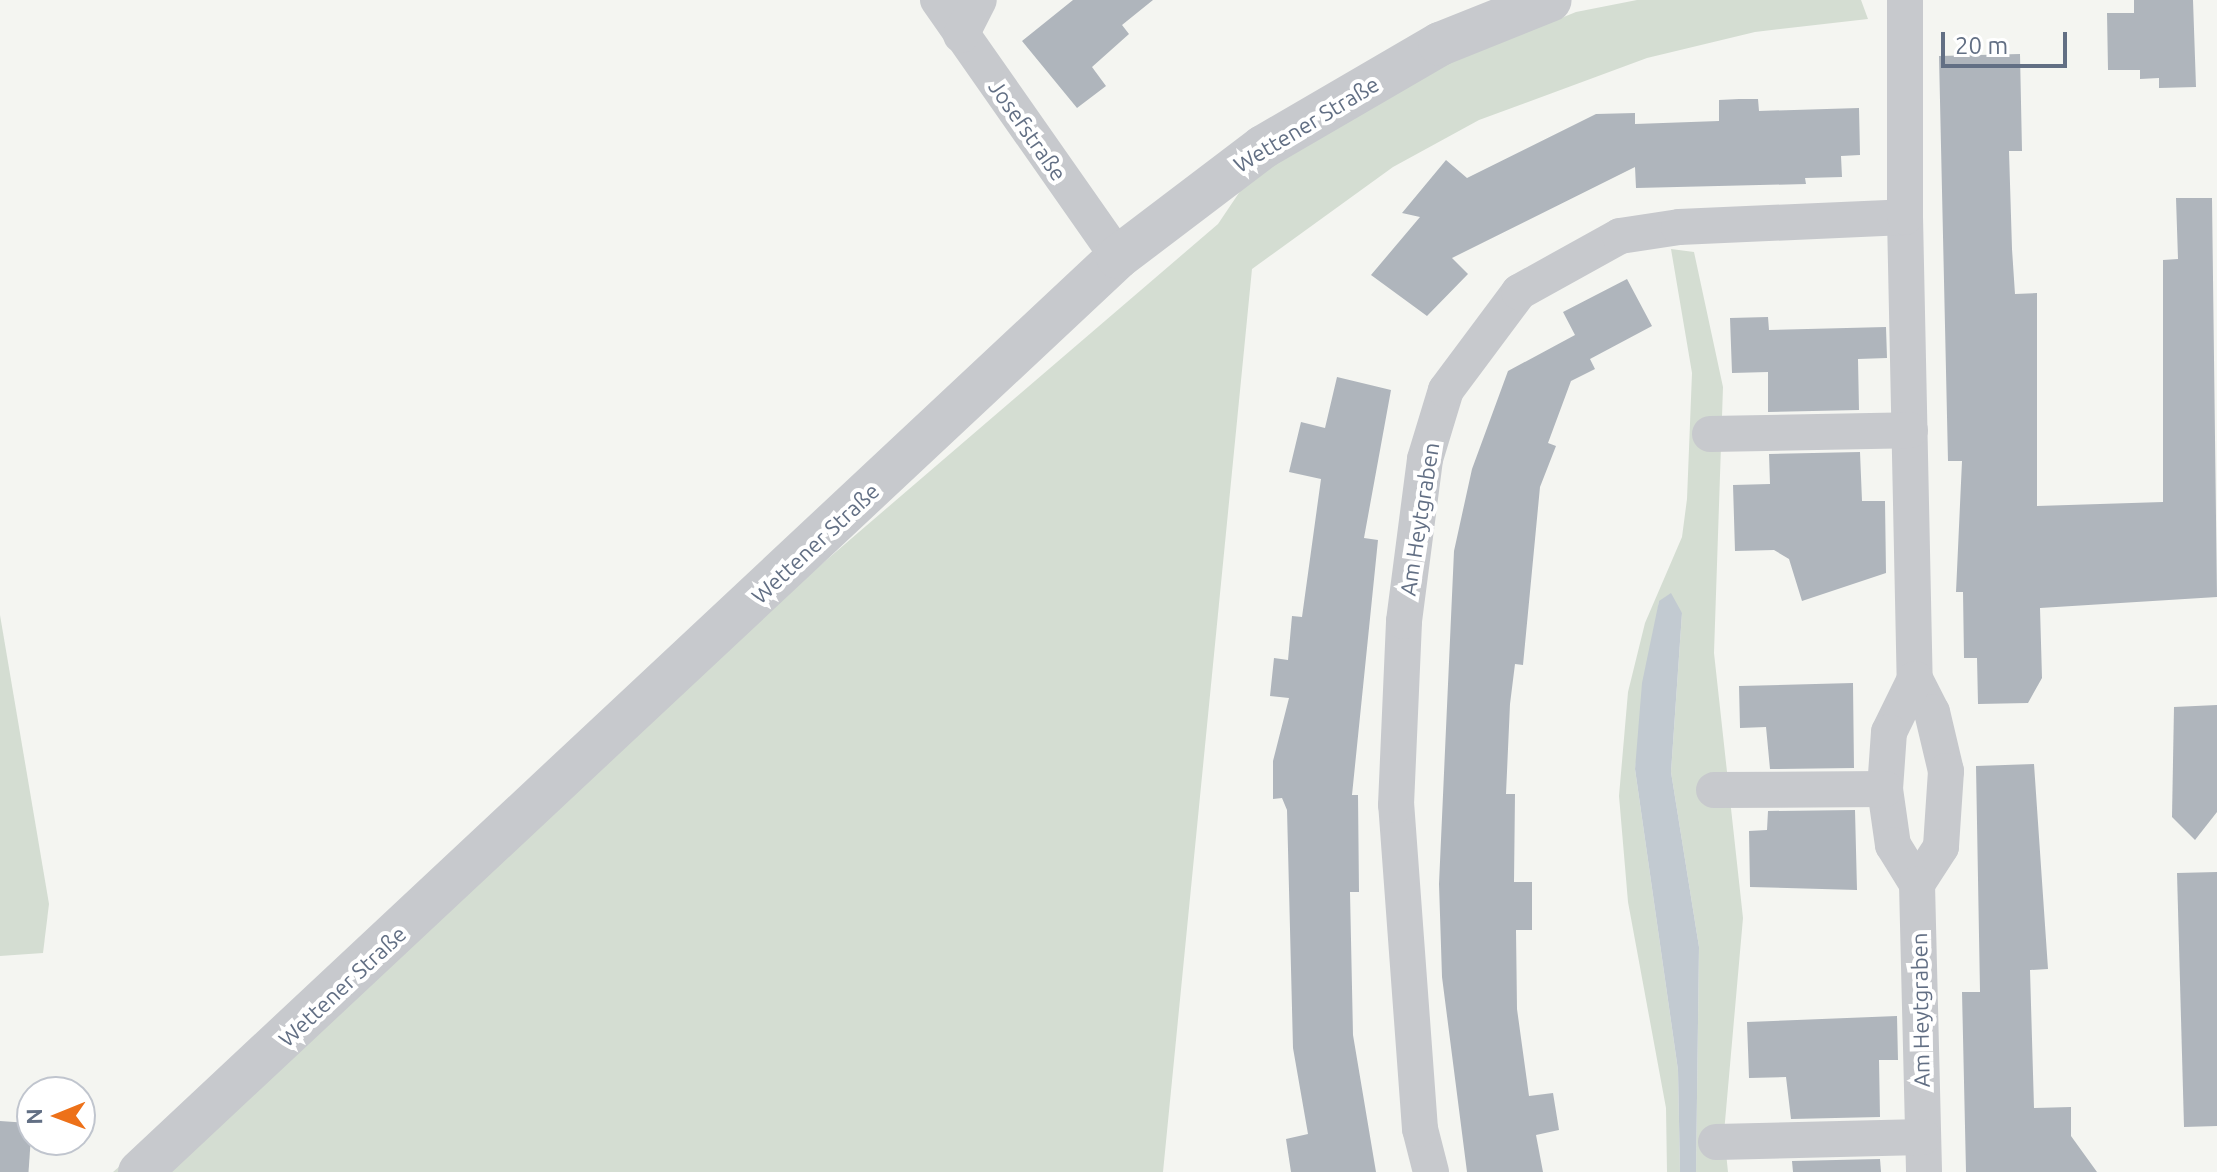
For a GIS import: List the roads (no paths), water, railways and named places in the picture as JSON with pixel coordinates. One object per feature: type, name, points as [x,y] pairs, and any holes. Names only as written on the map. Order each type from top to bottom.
[{"type":"street","name":"Josefstraße","points":[[938,0],[1118,257]]},
{"type":"street","points":[[961,35],[979,0]]},
{"type":"street","name":"Wettener Straße","points":[[140,1172],[1118,257],[1263,147],[1440,44],[1550,0]]},
{"type":"street","points":[[1905,0],[1905,217],[1915,679],[1932,712],[1946,771],[1941,847],[1917,884],[1893,845],[1885,789],[1889,732],[1915,679]]},
{"type":"street","name":"Am Heytgraben","points":[[1431,1172],[1420,1129],[1396,805],[1404,621],[1425,459],[1446,390],[1519,292],[1620,236],[1905,217]]},
{"type":"street","points":[[1710,434],[1910,430]]},
{"type":"street","points":[[1714,790],[1885,789]]},
{"type":"street","name":"Am Heytgraben","points":[[1716,1142],[1923,1155],[1917,884]]}]
